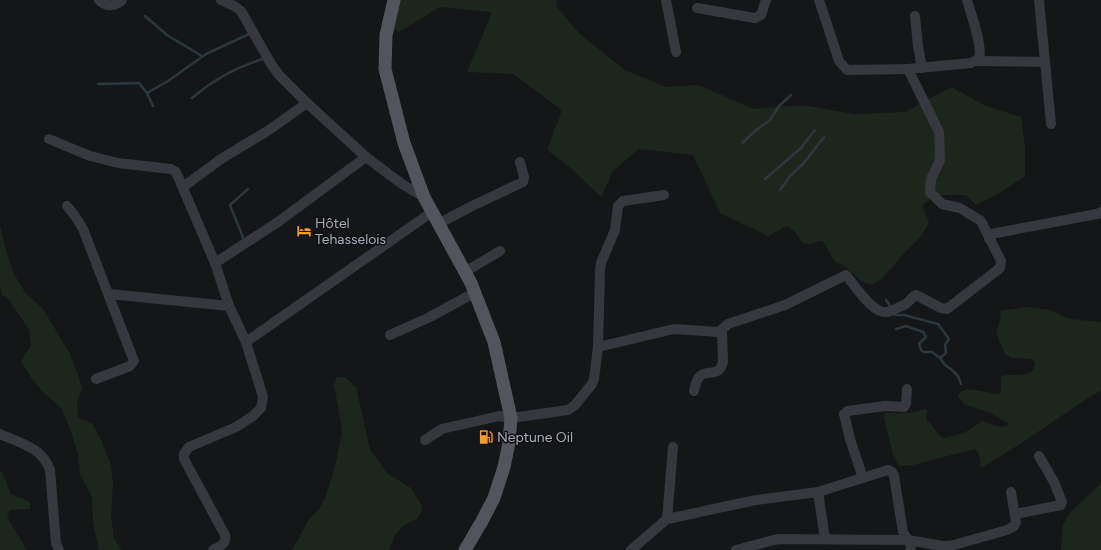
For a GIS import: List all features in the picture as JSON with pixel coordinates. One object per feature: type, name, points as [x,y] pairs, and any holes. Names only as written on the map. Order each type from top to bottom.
[{"type":"main road","points":[[394,0],[387,29],[385,69],[404,143],[424,197],[465,272],[494,342],[511,418],[509,443],[504,467],[494,498],[468,549]]},
{"type":"street","points":[[99,0],[102,4],[114,6],[119,4],[122,0]]},
{"type":"street","points":[[221,0],[241,11],[275,70],[307,103],[366,157],[402,184],[424,197]]},
{"type":"street","points":[[666,0],[676,52]]},
{"type":"street","points":[[697,8],[755,18],[761,14],[766,0]]},
{"type":"street","points":[[819,0],[839,61],[847,70],[908,69],[971,63],[979,58],[980,53],[978,38],[967,0]]},
{"type":"street","points":[[1039,0],[1051,124]]},
{"type":"street","points":[[915,16],[922,68]]},
{"type":"street","points":[[976,60],[1045,62]]},
{"type":"street","points":[[598,347],[674,329],[719,332],[722,331],[728,324],[785,305],[846,275],[877,311],[886,312],[905,305],[912,297],[918,295],[941,308],[947,309],[1000,268],[1001,261],[981,221],[960,208],[942,204],[930,192],[931,180],[940,160],[939,132],[908,69]]},
{"type":"street","points":[[183,187],[221,159],[269,130],[307,103]]},
{"type":"street","points":[[49,139],[90,156],[118,163],[170,169],[176,172],[215,263],[229,306],[246,342],[263,397],[261,408],[253,416],[236,427],[189,447],[184,454],[184,459],[225,535],[226,539],[224,543],[213,550]]},
{"type":"street","points":[[215,263],[278,222],[366,157]]},
{"type":"street","points":[[246,342],[435,218],[472,206],[523,182],[524,177],[520,162]]},
{"type":"street","points":[[426,440],[435,432],[449,427],[499,416],[511,418],[564,411],[575,405],[592,384],[598,347],[600,271],[602,262],[615,230],[618,206],[624,201],[664,195]]},
{"type":"street","points":[[67,206],[83,229],[134,361],[130,366],[96,379]]},
{"type":"street","points":[[989,239],[989,236],[992,234],[1101,213]]},
{"type":"street","points":[[465,272],[500,251]]},
{"type":"street","points":[[390,335],[428,318],[474,292]]},
{"type":"street","points":[[109,294],[229,306]]},
{"type":"street","points":[[694,391],[699,377],[702,374],[715,372],[719,370],[722,365],[722,331]]},
{"type":"street","points":[[863,478],[850,439],[844,414],[848,411],[885,406],[904,408],[906,404],[907,389]]},
{"type":"street","points":[[0,434],[32,447],[48,463],[50,470],[56,543],[59,550]]},
{"type":"street","points":[[667,519],[673,447]]},
{"type":"street","points":[[1015,514],[1054,507],[1060,505],[1062,502],[1054,482],[1039,456]]},
{"type":"street","points":[[631,550],[667,519],[756,500],[818,492],[884,470],[892,472],[894,476],[903,532],[910,545]]},
{"type":"street","points":[[818,492],[825,539]]},
{"type":"street","points":[[736,550],[774,540],[825,539],[910,545],[950,546],[1014,526],[1016,522],[1011,492]]},
{"type":"shaded area","points":[[398,0],[557,0],[556,6],[580,34],[625,70],[666,87],[698,85],[754,109],[802,105],[854,114],[905,112],[951,87],[986,106],[1021,117],[1025,146],[1025,176],[998,194],[976,205],[966,195],[935,195],[922,206],[929,223],[921,236],[883,278],[874,284],[868,284],[861,281],[847,268],[834,261],[823,241],[807,244],[801,241],[795,232],[787,226],[768,236],[720,213],[693,155],[639,149],[613,171],[601,197],[572,169],[547,150],[562,110],[513,74],[467,72],[492,12],[440,7],[399,32],[395,30],[392,25]]},
{"type":"shaded area","points":[[0,226],[14,274],[26,294],[43,309],[70,354],[78,375],[82,389],[77,402],[78,418],[92,423],[111,465],[113,483],[111,515],[114,538],[121,550],[99,550],[93,523],[92,497],[80,475],[78,455],[72,434],[61,408],[43,392],[32,379],[21,361],[31,345],[29,330],[10,301],[2,294],[0,288]]},
{"type":"shaded area","points":[[1026,307],[1050,310],[1070,319],[1101,322],[1101,391],[981,468],[979,454],[975,449],[913,465],[898,465],[893,455],[884,417],[885,413],[910,413],[925,409],[927,411],[926,419],[944,438],[964,433],[982,421],[1002,427],[1008,425],[1008,423],[990,413],[964,404],[958,396],[961,392],[971,389],[999,394],[1001,390],[1002,376],[1022,375],[1031,372],[1035,363],[1032,359],[1012,358],[1005,354],[996,333],[1001,318],[1000,311]]},
{"type":"shaded area","points":[[337,377],[345,377],[356,387],[370,450],[388,474],[411,488],[422,506],[421,513],[417,519],[404,525],[395,535],[389,550],[291,550],[308,520],[319,509],[326,496],[335,467],[342,430],[334,384]]},
{"type":"shaded area","points":[[0,471],[3,474],[11,494],[30,502],[30,509],[10,510],[7,517],[27,550],[0,550]]},
{"type":"shaded area","points":[[1101,483],[1101,550],[1061,550],[1063,525],[1070,513]]},
{"type":"waterway","points":[[145,16],[167,35],[202,56]]},
{"type":"waterway","points":[[147,93],[168,81],[206,54],[249,34]]},
{"type":"waterway","points":[[192,98],[208,85],[225,75],[243,66],[263,59]]},
{"type":"waterway","points":[[98,84],[139,83],[147,93],[153,106]]},
{"type":"waterway","points":[[742,143],[770,120],[779,106],[791,95]]},
{"type":"waterway","points":[[765,179],[801,148],[815,130]]},
{"type":"waterway","points":[[780,190],[790,176],[803,164],[824,137]]},
{"type":"waterway","points":[[244,240],[230,205],[248,189]]},
{"type":"waterway","points":[[886,300],[892,309]]},
{"type":"waterway","points":[[893,314],[904,315],[938,324],[949,339],[945,345],[946,353],[940,358]]},
{"type":"waterway","points":[[896,329],[906,326],[923,332],[926,337],[919,344],[921,350],[924,352],[932,352],[940,358],[945,365],[958,376],[961,384]]},
{"type":"place","name":"Hôtel Tehasselois","points":[[304,231]]},
{"type":"place","name":"Neptune Oil","points":[[486,437]]}]
